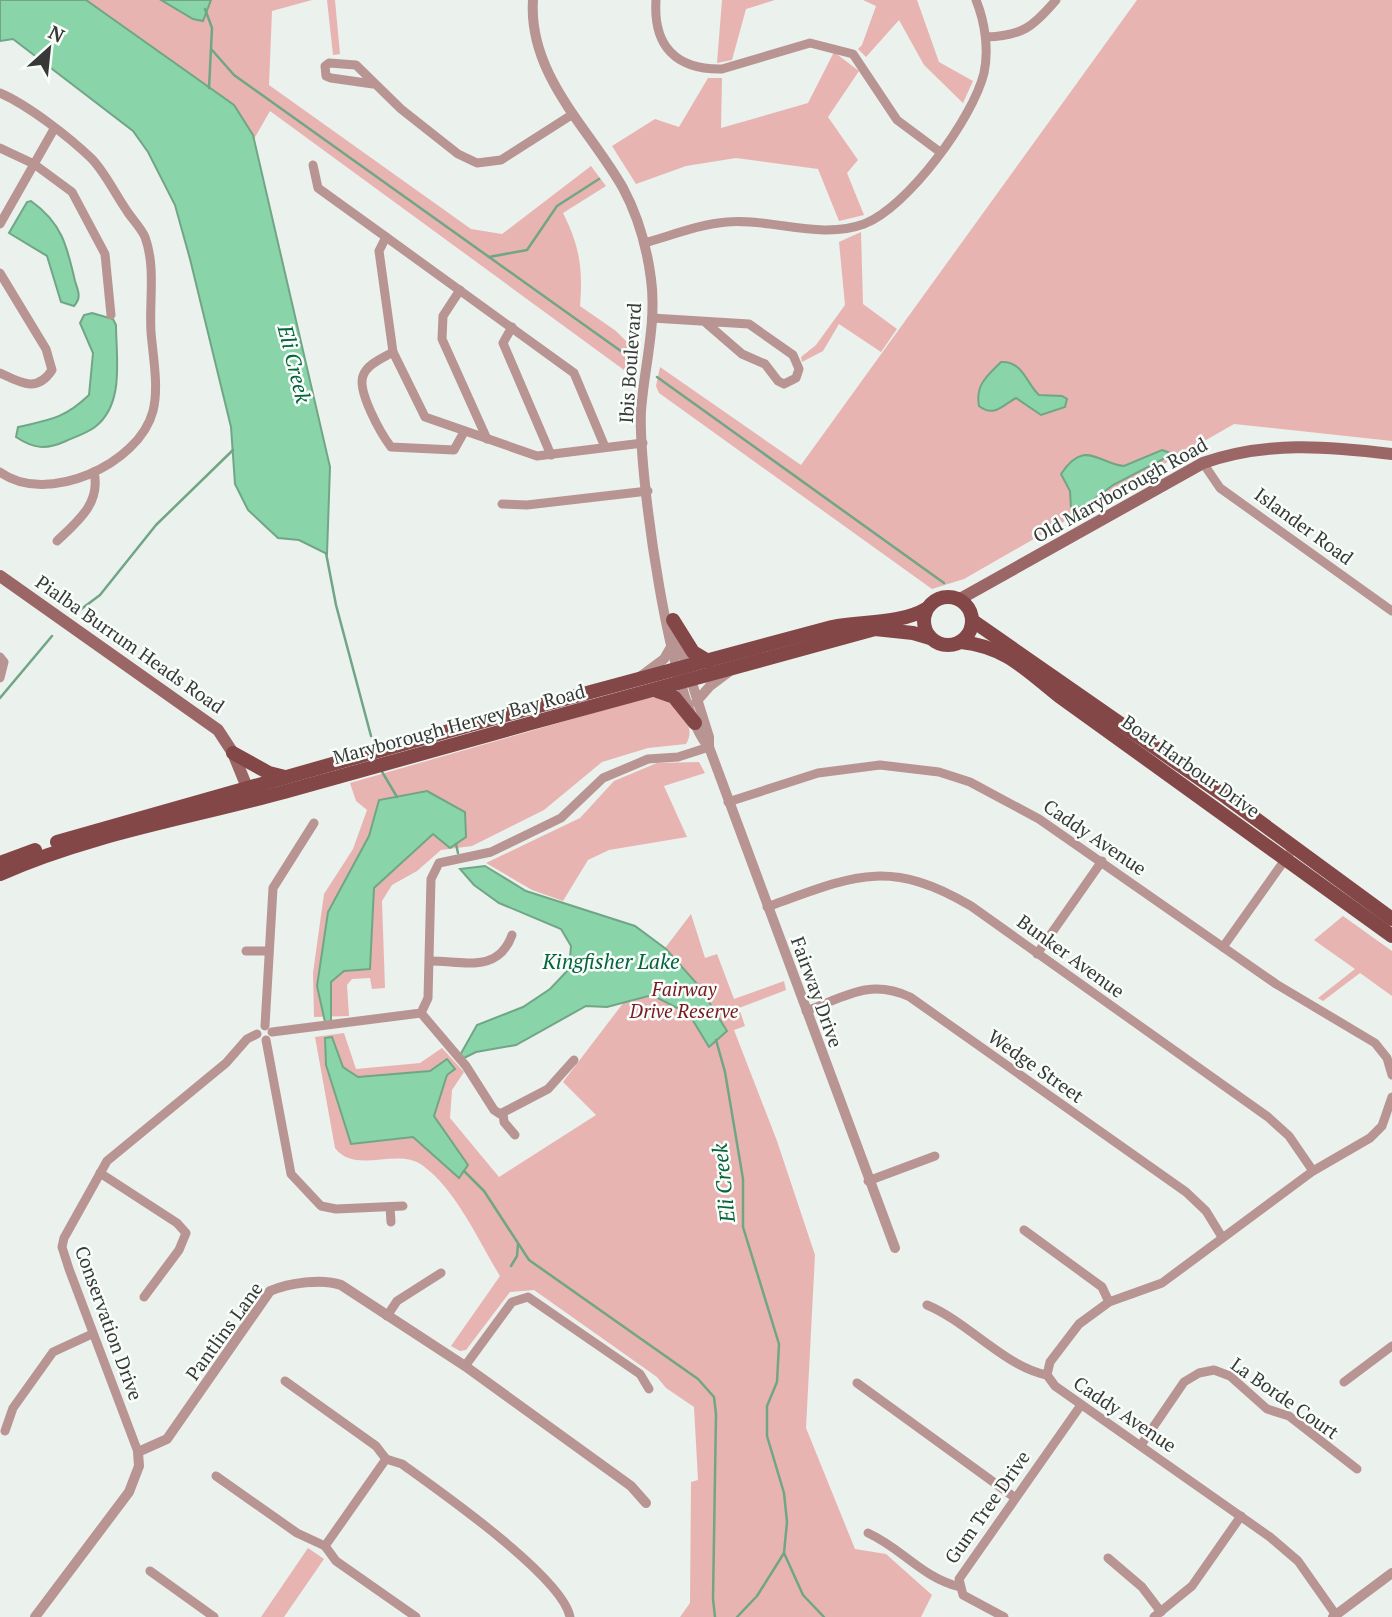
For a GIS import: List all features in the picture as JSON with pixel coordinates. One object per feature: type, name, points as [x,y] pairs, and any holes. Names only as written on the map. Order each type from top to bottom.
[{"type":"main road","name":"Old Maryborough Road","points":[[960,599],[1203,463],[1247,449],[1279,446],[1392,454]]},
{"type":"main road","name":"Pialba Burrum Heads Road","points":[[0,576],[218,730],[233,753],[250,795]]},
{"type":"main road","points":[[946,596],[960,599],[969,607],[973,621],[970,633],[961,642],[939,644],[930,638],[923,624],[926,609],[934,600],[946,596]]},
{"type":"main road","name":"Maryborough Hervey Bay Road","points":[[0,874],[47,854],[250,795],[653,690],[708,661],[852,623],[913,617],[926,609]]},
{"type":"main road","points":[[673,620],[693,652],[708,661]]},
{"type":"main road","name":"Boat Harbour Drive","points":[[973,621],[1290,853],[1392,936]]},
{"type":"main road","name":"Maryborough Hervey Bay Road","points":[[0,863],[100,828],[250,795],[286,777],[633,681],[732,670],[874,629],[913,633],[930,638]]},
{"type":"main road","name":"Boat Harbour Drive","points":[[961,642],[992,647],[1008,655],[1059,696],[1392,919]]},
{"type":"main road","points":[[653,690],[674,697],[695,723]]},
{"type":"main road","points":[[233,753],[255,766],[286,777]]},
{"type":"street","name":"Ibis Boulevard","points":[[533,0],[538,46],[550,79],[624,190],[644,243],[652,281],[652,318],[641,413],[643,443],[671,647],[684,675]]},
{"type":"street","points":[[656,0],[655,15],[661,42],[678,60],[709,69],[722,69],[810,43],[853,54],[897,120],[940,152]]},
{"type":"street","points":[[644,243],[724,222],[760,222],[829,231],[864,223],[897,205],[940,152],[975,99],[984,72],[986,37],[976,0]]},
{"type":"street","points":[[986,37],[1012,37],[1032,25],[1056,0]]},
{"type":"street","points":[[373,84],[331,78],[326,76],[325,66],[329,63],[356,65],[373,84],[458,154],[477,163],[501,160],[573,114]]},
{"type":"street","points":[[0,93],[54,129],[92,159],[145,237],[152,281],[149,298],[154,368],[153,411],[138,439],[94,472],[67,484],[51,486],[31,486],[0,472]]},
{"type":"street","points":[[0,224],[54,129]]},
{"type":"street","points":[[0,148],[34,164],[72,192],[105,254],[111,314]]},
{"type":"street","points":[[313,166],[318,188],[574,373],[605,447]]},
{"type":"street","points":[[386,237],[379,251],[393,352],[425,417],[537,456],[643,443]]},
{"type":"street","points":[[0,273],[46,349],[52,370],[45,381],[36,386],[24,384],[0,373]]},
{"type":"street","points":[[460,290],[443,316],[442,339],[487,439]]},
{"type":"street","points":[[652,318],[749,324],[793,355],[799,369],[796,378],[789,383],[778,381],[765,364],[742,354],[705,322]]},
{"type":"street","points":[[512,327],[503,342],[551,454]]},
{"type":"street","points":[[393,352],[371,365],[363,374],[361,386],[391,447],[454,450],[464,432]]},
{"type":"street","name":"Islander Road","points":[[1203,463],[1220,488],[1392,611]]},
{"type":"street","points":[[57,541],[76,523],[95,496],[97,488],[94,472]]},
{"type":"street","points":[[502,504],[527,505],[648,491]]},
{"type":"street","name":"Ibis Boulevard","points":[[661,588],[673,620],[684,675]]},
{"type":"street","points":[[633,681],[664,659],[671,647]]},
{"type":"street","points":[[0,657],[4,662],[0,678]]},
{"type":"street","points":[[696,702],[710,686],[732,670]]},
{"type":"street","name":"Fairway Drive","points":[[684,675],[709,737],[709,747],[728,802],[895,1248]]},
{"type":"street","name":"Fairway Drive","points":[[684,675],[695,723],[701,739],[709,747]]},
{"type":"street","points":[[421,1013],[428,998],[431,879],[439,863],[491,852],[561,818],[603,778],[648,759],[678,757],[709,747]]},
{"type":"street","name":"Caddy Avenue","points":[[728,802],[818,773],[880,765],[939,772],[970,782],[1039,819],[1276,984],[1376,1043],[1387,1058],[1392,1075]]},
{"type":"street","points":[[314,823],[273,888],[268,951],[265,1033],[291,1174],[321,1206],[403,1206]]},
{"type":"street","points":[[1223,947],[1290,853]]},
{"type":"street","points":[[1037,954],[1102,861]]},
{"type":"street","name":"Bunker Avenue","points":[[767,907],[832,883],[868,875],[907,877],[937,886],[971,906],[1268,1117],[1289,1136],[1313,1171]]},
{"type":"street","points":[[430,961],[488,962],[502,955],[512,935]]},
{"type":"street","points":[[246,951],[268,951]]},
{"type":"street","name":"Wedge Street","points":[[806,1011],[870,988],[890,988],[910,997],[1186,1192],[1206,1211],[1222,1237]]},
{"type":"street","points":[[265,1033],[421,1013]]},
{"type":"street","points":[[421,1013],[466,1066],[494,1110],[503,1114]]},
{"type":"street","name":"Conservation Drive","points":[[138,1452],[92,1334],[62,1247],[64,1238],[107,1160],[226,1063],[247,1039],[265,1033]]},
{"type":"street","points":[[503,1114],[548,1089],[574,1060]]},
{"type":"street","name":"Caddy Avenue","points":[[1335,1616],[1297,1561],[1241,1516],[1055,1387],[1046,1375],[1050,1362],[1079,1324],[1109,1302],[1162,1283],[1313,1171],[1370,1138],[1382,1126],[1392,1097]]},
{"type":"street","points":[[503,1114],[504,1122],[515,1135]]},
{"type":"street","points":[[868,1181],[935,1156]]},
{"type":"street","points":[[100,1173],[177,1223],[186,1233],[179,1250],[144,1297]]},
{"type":"street","points":[[390,1207],[391,1222]]},
{"type":"street","points":[[1024,1230],[1102,1287],[1109,1302]]},
{"type":"street","points":[[387,1316],[397,1301],[441,1273]]},
{"type":"street","name":"Pantlins Lane","points":[[138,1452],[167,1439],[270,1291],[334,1282],[465,1366],[631,1486],[646,1503]]},
{"type":"street","points":[[465,1366],[512,1302],[528,1297],[640,1374],[649,1389]]},
{"type":"street","points":[[927,1305],[949,1314],[1029,1372],[1046,1375]]},
{"type":"street","points":[[5,1431],[13,1408],[53,1352],[92,1334]]},
{"type":"street","points":[[1343,1382],[1392,1346]]},
{"type":"street","name":"La Borde Court","points":[[1141,1445],[1184,1382],[1199,1373],[1214,1370],[1230,1377],[1267,1409],[1289,1416],[1357,1469]]},
{"type":"street","points":[[285,1381],[376,1446],[386,1459],[402,1465],[507,1542],[564,1602],[570,1617]]},
{"type":"street","points":[[857,1383],[1014,1497]]},
{"type":"street","name":"Gum Tree Drive","points":[[1004,1617],[963,1595],[959,1579],[964,1568],[1081,1405]]},
{"type":"street","points":[[35,1617],[43,1613],[129,1492],[138,1466],[138,1452]]},
{"type":"street","points":[[325,1546],[386,1459]]},
{"type":"street","points":[[216,1476],[298,1533],[325,1546],[337,1560],[416,1617]]},
{"type":"street","points":[[1108,1559],[1142,1587],[1157,1614],[1192,1586],[1241,1516]]},
{"type":"street","points":[[868,1533],[890,1543],[933,1579],[960,1587]]},
{"type":"street","points":[[150,1571],[214,1617]]},
{"type":"street","points":[[1335,1616],[1392,1573]]},
{"type":"green space","points":[[86,0],[312,0],[272,11],[269,85],[471,229],[502,234],[591,166],[606,186],[563,213],[579,258],[580,306],[616,331],[635,350],[624,370],[270,111],[254,139],[234,105]]},
{"type":"green space","points":[[327,0],[335,0],[340,54],[333,55]]},
{"type":"green space","points":[[722,0],[775,0],[746,9],[732,60],[717,63]]},
{"type":"green space","points":[[863,0],[917,0],[939,62],[973,81],[963,103],[924,65],[899,20],[866,57],[858,49],[862,45],[876,6]]},
{"type":"green space","points":[[1137,0],[1392,0],[1392,441],[1234,424],[964,579],[932,589],[659,393],[656,386],[660,367],[801,465]]},
{"type":"green space","points":[[834,52],[859,71],[828,117],[858,160],[847,173],[864,215],[839,221],[818,169],[736,158],[686,166],[636,184],[612,146],[655,119],[679,127],[708,78],[722,78],[721,128],[808,103]]},
{"type":"green space","points":[[861,232],[863,304],[897,329],[881,352],[839,324],[823,351],[802,362],[801,357],[816,345],[845,305],[839,242]]},
{"type":"green space","points":[[649,697],[664,698],[684,718],[689,730],[686,744],[648,748],[602,762],[544,810],[472,846],[441,850],[417,871],[392,885],[382,901],[385,988],[372,989],[370,978],[352,979],[347,985],[349,1016],[314,1017],[313,973],[324,894],[353,849],[367,810],[356,801],[350,783]]},
{"type":"green space","points":[[699,762],[705,773],[664,786],[687,837],[609,850],[588,860],[563,901],[532,890],[486,863],[580,818],[614,781],[657,763]]},
{"type":"green space","name":"Fairway Drive Reserve","points":[[691,914],[705,958],[717,954],[734,999],[784,981],[786,990],[739,1008],[745,1026],[734,1030],[777,1141],[815,1255],[806,1428],[855,1549],[886,1554],[932,1595],[921,1617],[680,1617],[690,1603],[691,1482],[698,1480],[694,1407],[666,1388],[657,1377],[534,1290],[510,1292],[466,1350],[460,1351],[451,1346],[500,1276],[475,1232],[446,1188],[422,1165],[412,1160],[400,1159],[354,1160],[335,1148],[315,1037],[344,1033],[356,1069],[420,1063],[442,1048],[464,1072],[452,1090],[450,1118],[499,1177],[596,1115],[563,1082]]},
{"type":"green space","points":[[1343,916],[1392,951],[1392,996],[1360,973],[1323,1001],[1318,998],[1355,969],[1314,940]]},
{"type":"green space","points":[[308,1548],[324,1559],[284,1617],[261,1617]]},
{"type":"water","points":[[0,0],[86,0],[234,105],[253,135],[330,467],[327,554],[299,540],[278,538],[248,510],[235,484],[231,427],[190,259],[175,205],[148,152],[133,131],[13,39],[0,41]]},
{"type":"water","points":[[161,0],[211,0],[203,21],[193,19]]},
{"type":"water","points":[[31,201],[50,218],[62,236],[79,294],[74,306],[61,302],[47,256],[9,233],[27,202]]},
{"type":"water","points":[[92,313],[113,319],[116,325],[117,379],[111,406],[105,417],[85,433],[59,444],[40,447],[22,441],[16,437],[18,427],[64,414],[89,395],[93,353],[80,323],[84,315]]},
{"type":"water","points":[[1001,362],[1019,369],[1039,395],[1062,396],[1067,399],[1065,407],[1041,415],[1016,398],[994,411],[979,406],[981,387]]},
{"type":"water","points":[[1162,450],[1173,454],[1113,485],[1085,506],[1071,509],[1070,491],[1061,474],[1077,457],[1092,456],[1124,466]]},
{"type":"water","points":[[427,791],[465,812],[466,837],[450,848],[433,834],[374,888],[370,969],[344,971],[331,982],[331,1022],[325,1022],[317,986],[328,912],[369,836],[379,800]]},
{"type":"water","name":"Kingfisher Lake","points":[[485,866],[526,891],[635,926],[666,949],[699,986],[727,1031],[709,1047],[689,1014],[652,995],[607,1007],[586,1006],[516,1045],[476,1052],[462,1059],[459,1057],[477,1025],[523,1007],[550,989],[569,969],[571,946],[561,929],[499,903],[474,885],[460,869]]},
{"type":"water","points":[[332,1037],[343,1067],[358,1077],[430,1071],[447,1059],[455,1069],[447,1075],[434,1116],[468,1165],[459,1178],[413,1137],[351,1144],[326,1065],[325,1038]]},
{"type":"waterway","name":"Eli Creek","points":[[205,9],[212,28],[209,88]]},
{"type":"waterway","points":[[212,50],[234,75],[632,359]]},
{"type":"waterway","points":[[489,257],[527,250],[557,206],[599,179]]},
{"type":"waterway","points":[[657,377],[944,583]]},
{"type":"waterway","points":[[76,613],[100,595],[156,525],[233,450]]},
{"type":"waterway","name":"Eli Creek","points":[[326,553],[336,605],[371,736]]},
{"type":"waterway","points":[[0,698],[52,636]]},
{"type":"waterway","name":"Eli Creek","points":[[381,770],[397,797]]},
{"type":"waterway","name":"Eli Creek","points":[[456,844],[458,853]]},
{"type":"waterway","name":"Eli Creek","points":[[716,1040],[725,1072],[743,1179],[743,1227],[779,1344],[777,1382],[767,1406],[767,1436],[784,1493],[787,1522],[784,1553],[803,1595],[824,1617]]},
{"type":"waterway","points":[[464,1171],[484,1191],[529,1260],[698,1379],[714,1397],[715,1617]]},
{"type":"waterway","points":[[511,1266],[517,1256],[518,1244]]},
{"type":"waterway","points":[[737,1617],[757,1596],[784,1553]]}]
